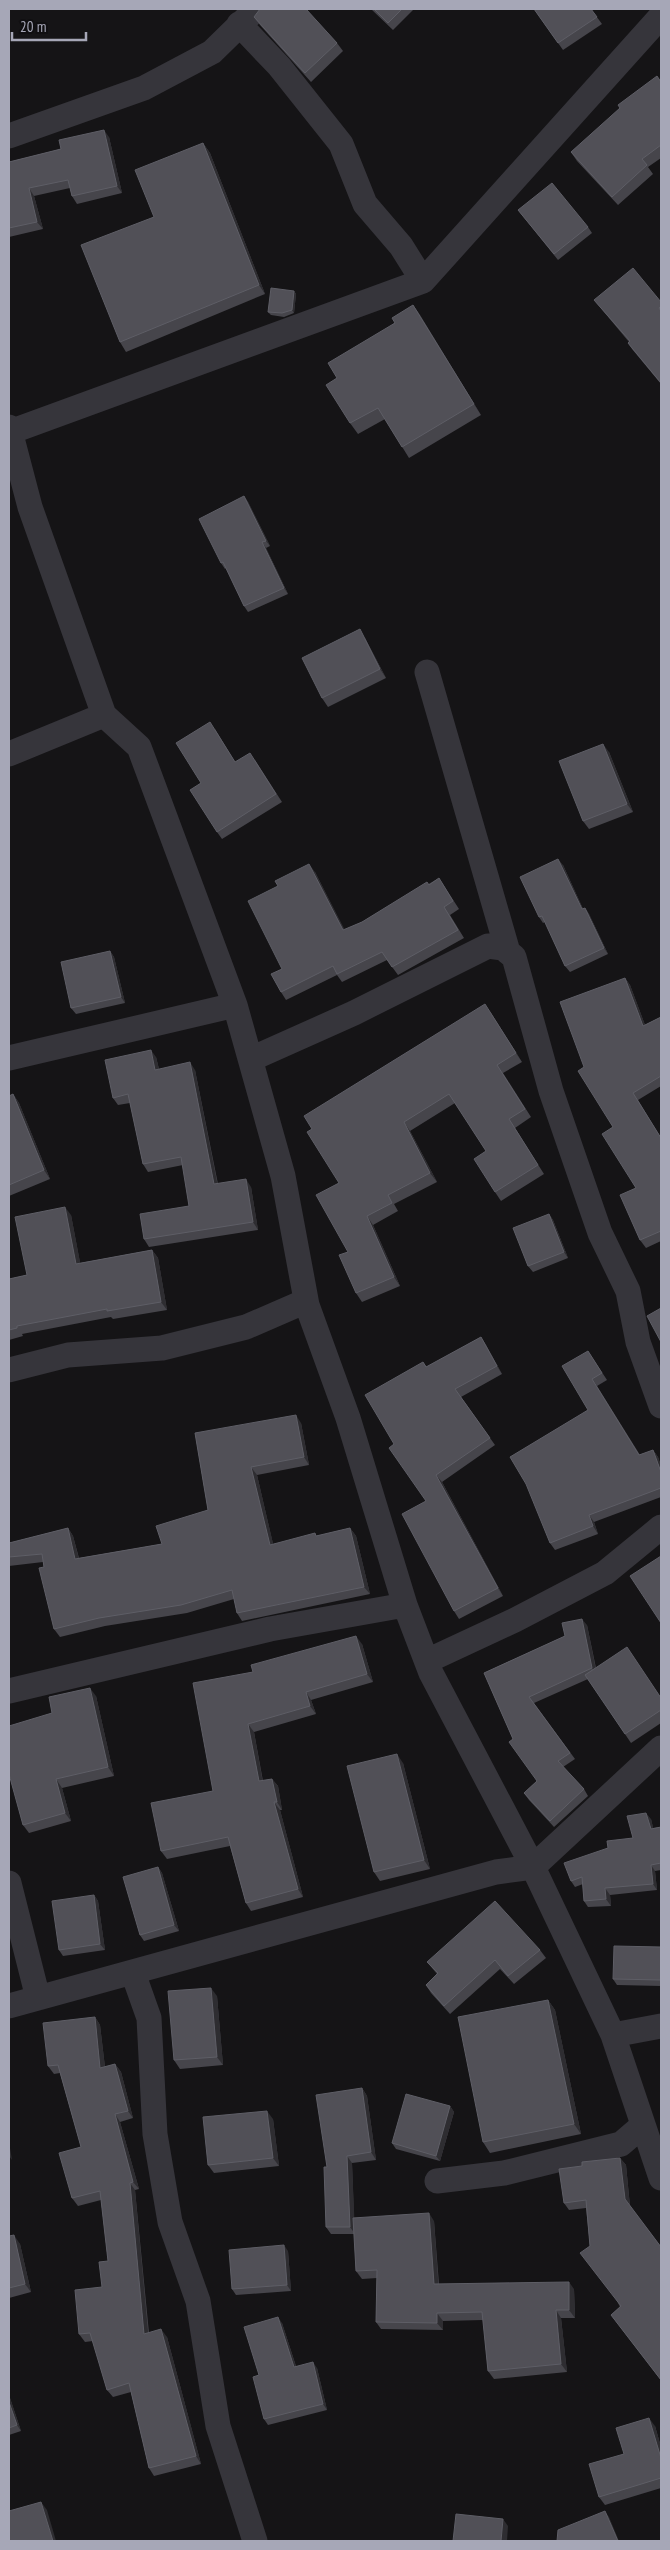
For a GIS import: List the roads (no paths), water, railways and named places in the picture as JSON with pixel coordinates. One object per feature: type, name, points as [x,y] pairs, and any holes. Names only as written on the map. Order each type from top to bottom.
[{"type":"street","points":[[9,136],[144,88],[212,52],[248,16],[279,66],[341,144],[365,204],[401,246],[423,281]]},
{"type":"street","points":[[661,16],[423,281],[9,429],[30,507],[104,715],[139,747],[235,1005],[284,1176],[306,1301],[348,1418],[405,1605],[427,1661],[533,1867],[613,2035],[661,2178]]},
{"type":"street","points":[[427,672],[508,952]]},
{"type":"street","points":[[9,754],[104,715]]},
{"type":"street","points":[[251,1059],[354,1013],[488,946],[503,948],[514,956],[550,1091],[600,1233],[628,1291],[638,1342],[661,1406]]},
{"type":"street","points":[[9,1058],[235,1005]]},
{"type":"street","points":[[9,1370],[68,1355],[162,1348],[246,1327],[306,1301]]},
{"type":"street","points":[[427,1661],[515,1620],[605,1573],[661,1527]]},
{"type":"street","points":[[9,1691],[270,1629],[405,1605]]},
{"type":"street","points":[[9,2006],[496,1872],[533,1867],[661,1748]]},
{"type":"street","points":[[9,1882],[38,1998]]},
{"type":"street","points":[[133,1972],[149,2018],[155,2134],[170,2222],[198,2301],[218,2426],[255,2541]]},
{"type":"street","points":[[613,2035],[661,2026]]},
{"type":"street","points":[[437,2180],[504,2173],[621,2144],[642,2126]]}]
